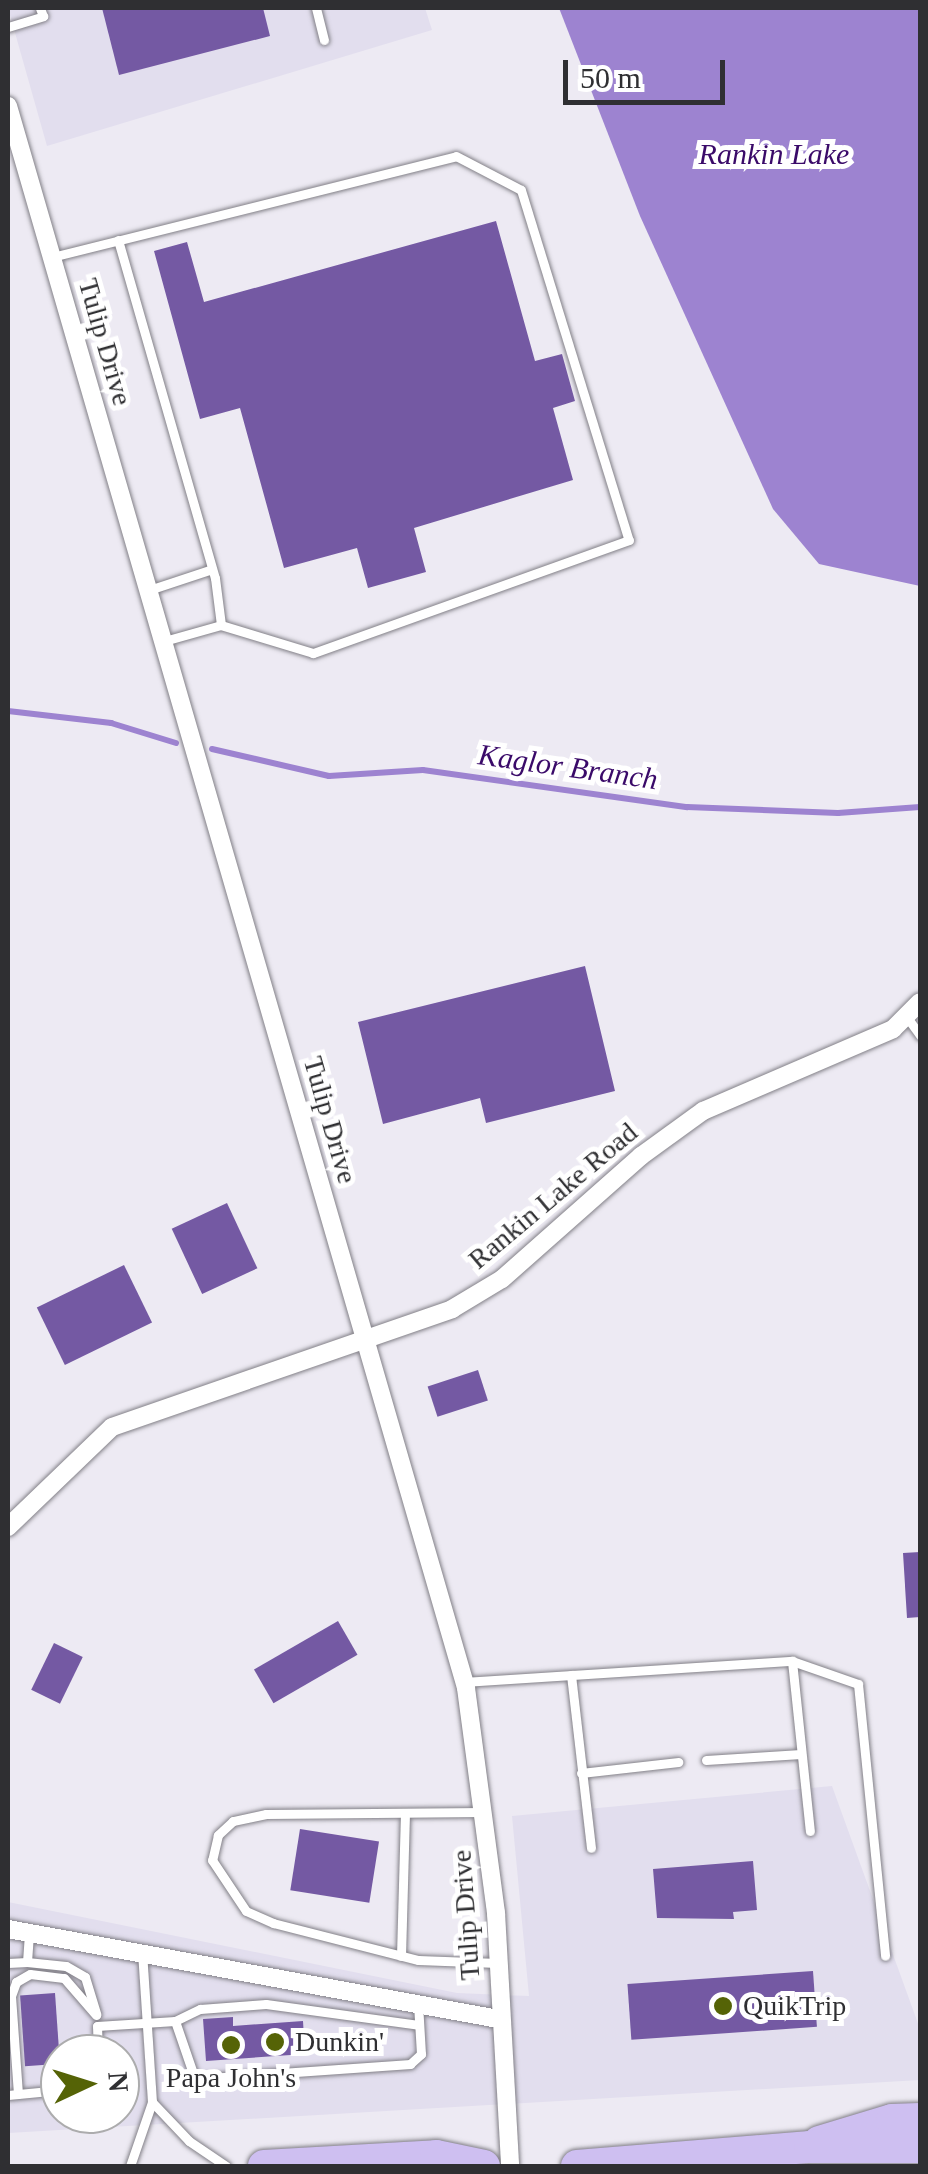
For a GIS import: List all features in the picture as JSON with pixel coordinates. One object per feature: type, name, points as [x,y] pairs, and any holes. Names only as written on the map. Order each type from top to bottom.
[{"type":"highway","points":[[810,2147],[836,2134],[920,2119]]},
{"type":"highway","points":[[577,2166],[810,2147],[920,2147]]},
{"type":"highway","points":[[264,2166],[436,2156],[484,2166]]},
{"type":"street","name":"Tulip Drive","points":[[8,106],[464,1682],[485,1812],[510,2166]]},
{"type":"street","name":"Rankin Lake Road","points":[[8,1527],[112,1427],[364,1336],[439,1314],[502,1279],[641,1156],[703,1111],[916,1025],[920,1002]]},
{"type":"street","points":[[8,1929],[499,2019]]},
{"type":"lane","points":[[8,28],[42,16],[40,8]]},
{"type":"lane","points":[[316,8],[324,40]]},
{"type":"lane","points":[[52,257],[456,156],[521,190],[629,540],[313,652],[221,625],[164,642]]},
{"type":"lane","points":[[118,240],[212,569],[221,625]]},
{"type":"lane","points":[[149,590],[212,569]]},
{"type":"lane","points":[[464,1682],[792,1661],[858,1684],[885,1956]]},
{"type":"lane","points":[[792,1661],[810,1831]]},
{"type":"lane","points":[[571,1675],[590,1848]]},
{"type":"lane","points":[[706,1760],[801,1754]]},
{"type":"lane","points":[[581,1773],[678,1762]]},
{"type":"lane","points":[[485,1812],[405,1817],[266,1814],[233,1821],[218,1835],[212,1860],[246,1911],[401,1956],[498,1963]]},
{"type":"lane","points":[[401,1956],[405,1817]]},
{"type":"lane","points":[[26,1962],[29,1933]]},
{"type":"lane","points":[[130,2166],[152,2102],[142,1953]]},
{"type":"lane","points":[[8,1963],[66,1966],[84,1977],[97,2034]]},
{"type":"lane","points":[[40,2092],[13,2094],[10,1996],[16,1982],[30,1974],[64,1978],[97,2021],[147,2024],[175,2021],[200,2009],[266,2004],[419,2026]]},
{"type":"lane","points":[[175,2021],[195,2079],[410,2064],[421,2054],[418,2004]]},
{"type":"lane","points":[[152,2102],[189,2142],[226,2166]]},
{"type":"shaded area","points":[[8,8],[425,8],[432,30],[47,146]]},
{"type":"shaded area","points":[[832,1786],[920,2029],[920,2080],[140,2125],[140,2034],[40,2034],[40,2131],[8,2133],[8,1902],[457,1993],[529,1996],[512,1816]]},
{"type":"water","name":"Rankin Lake","points":[[559,8],[920,8],[920,586],[819,564],[773,509],[640,216]]},
{"type":"building","points":[[102,8],[263,8],[270,36],[119,75]]},
{"type":"building","points":[[496,221],[535,361],[562,354],[575,401],[553,408],[573,480],[414,528],[426,572],[368,588],[357,548],[284,568],[240,408],[200,419],[154,251],[187,242],[204,302]]},
{"type":"building","points":[[585,966],[615,1091],[486,1123],[480,1098],[383,1124],[358,1022]]},
{"type":"building","points":[[227,1203],[257,1268],[202,1294],[172,1229]]},
{"type":"building","points":[[124,1265],[152,1323],[65,1365],[37,1308]]},
{"type":"building","points":[[478,1370],[488,1400],[437,1417],[428,1386]]},
{"type":"building","points":[[920,1552],[920,1617],[907,1618],[903,1553]]},
{"type":"building","points":[[338,1621],[358,1655],[273,1703],[254,1670]]},
{"type":"building","points":[[54,1643],[83,1657],[60,1704],[31,1690]]},
{"type":"building","points":[[300,1829],[379,1842],[369,1903],[290,1890]]},
{"type":"building","points":[[753,1861],[757,1910],[733,1912],[734,1919],[657,1918],[653,1869]]},
{"type":"building","name":"QuikTrip","points":[[813,1971],[817,2027],[631,2040],[627,1984]]},
{"type":"building","points":[[55,1993],[58,2034],[40,2034],[40,2065],[25,2066],[20,1995]]},
{"type":"building","points":[[233,2017],[233,2026],[303,2021],[305,2054],[206,2061],[203,2019]]},
{"type":"waterway","name":"Kaglor Branch","points":[[8,711],[111,723],[176,743]]},
{"type":"waterway","name":"Kaglor Branch","points":[[212,749],[329,776],[423,770],[687,807],[838,813],[920,807]]},
{"type":"place","name":"QuikTrip","points":[[723,2006]]},
{"type":"place","name":"Dunkin'","points":[[275,2042]]},
{"type":"place","name":"Papa John's","points":[[231,2045]]}]
